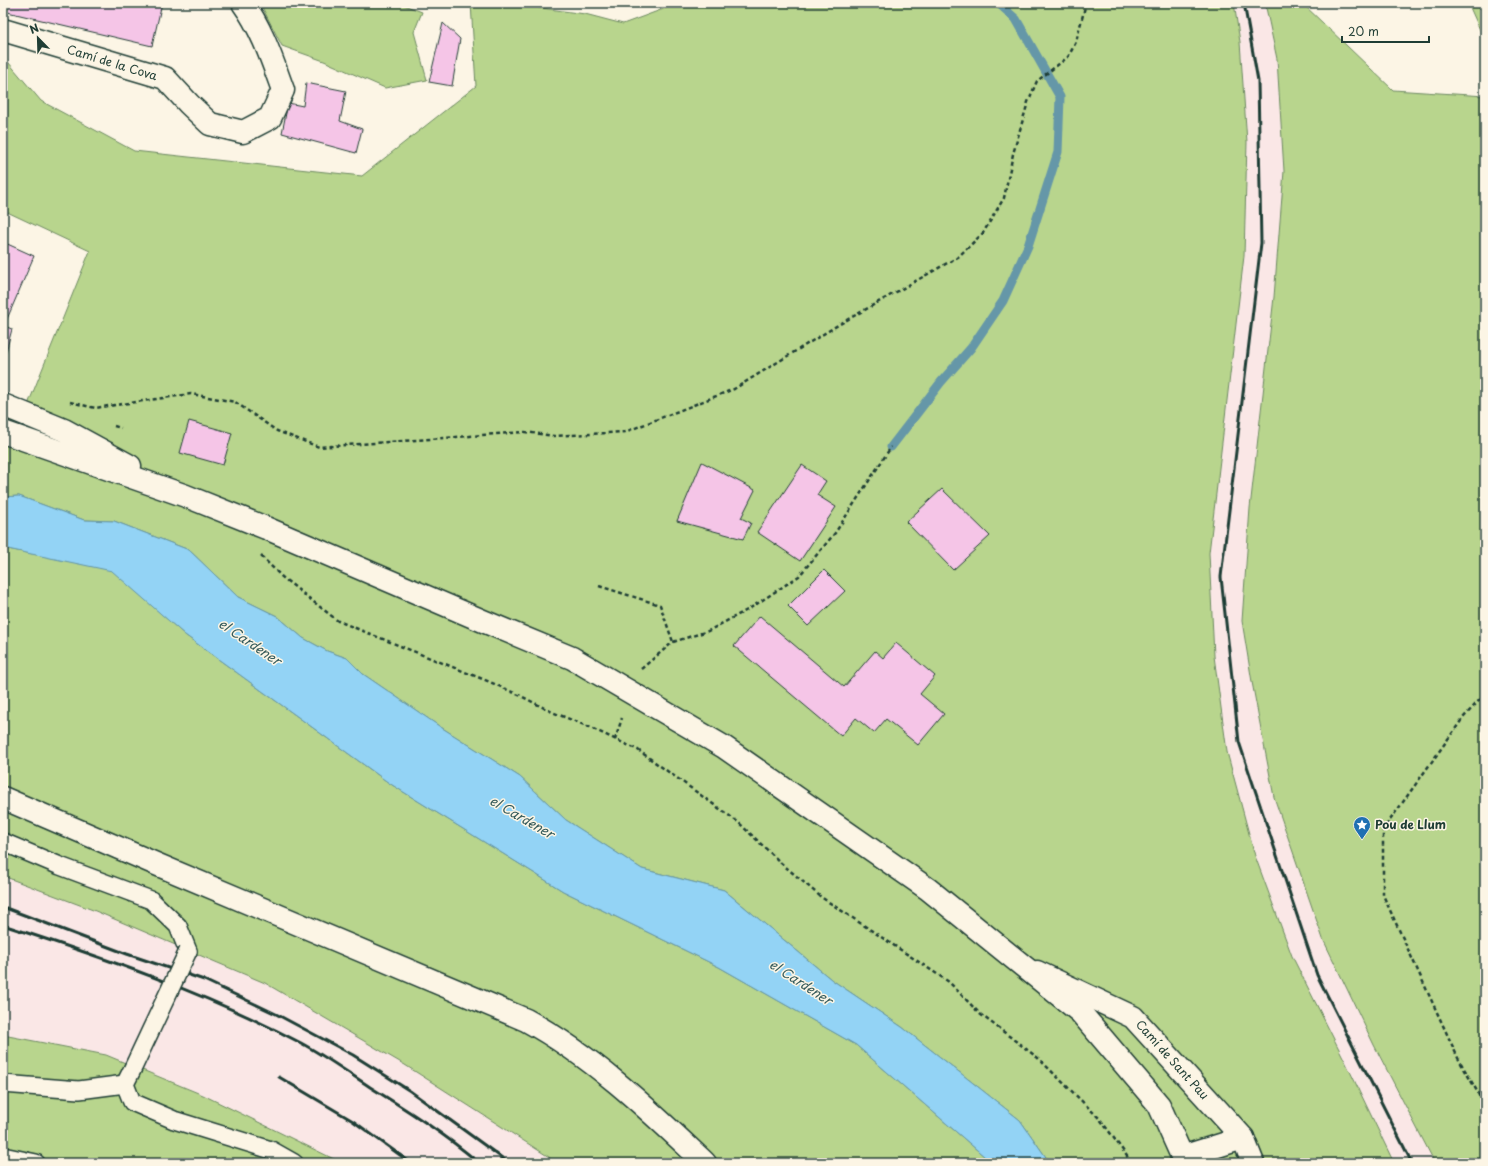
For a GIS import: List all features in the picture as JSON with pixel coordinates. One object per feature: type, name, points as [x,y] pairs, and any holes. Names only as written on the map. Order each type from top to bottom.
[{"type":"main road","name":"Camí de la Cova","points":[[3,30],[165,78],[210,124],[243,132],[270,118],[283,90],[274,63],[255,19],[243,3]]},
{"type":"main road","points":[[3,406],[64,430],[186,496]]},
{"type":"main road","points":[[3,432],[186,496],[266,528],[572,658],[724,747],[928,888],[1080,1012],[1159,1105],[1184,1160],[1243,1138]]},
{"type":"main road","points":[[3,798],[526,1020],[588,1059],[627,1090],[705,1163]]},
{"type":"main road","name":"Camí de Sant Pau","points":[[1025,967],[1133,1017],[1243,1138],[1253,1163]]},
{"type":"lane","points":[[3,842],[60,866],[151,900],[178,926],[188,950],[129,1077],[132,1102],[174,1120],[271,1150],[294,1163]]},
{"type":"lane","points":[[3,1084],[79,1090],[129,1077]]},
{"type":"lane","points":[[3,1156],[36,1163]]},
{"type":"path","points":[[68,402],[95,408],[191,394],[235,402],[277,431],[318,447],[525,432],[554,436],[624,432],[734,389],[838,325],[958,257],[983,233],[1004,198],[1013,154],[1031,95],[1037,82],[1068,57],[1076,42],[1086,3]]},
{"type":"path","points":[[620,686],[673,642],[708,632],[749,609],[799,576],[835,533],[891,447]]},
{"type":"path","points":[[258,552],[282,577],[338,620],[490,682],[552,712],[587,726],[638,750],[738,822],[821,897],[949,982],[980,1014],[1038,1058],[1100,1119],[1132,1163]]},
{"type":"path","points":[[599,586],[660,605],[673,642]]},
{"type":"path","points":[[1485,694],[1462,718],[1383,830],[1383,895],[1458,1058],[1478,1093],[1485,1111]]},
{"type":"path","points":[[1478,1093],[1485,1096]]},
{"type":"shaded area","points":[[1234,3],[1265,3],[1277,59],[1284,171],[1274,297],[1250,508],[1242,621],[1252,682],[1274,797],[1374,1045],[1435,1163],[1394,1163],[1292,956],[1255,856],[1227,752],[1214,656],[1209,553],[1244,256],[1247,142],[1240,42]]},
{"type":"shaded area","points":[[3,876],[93,910],[265,983],[405,1065],[549,1157],[555,1163],[342,1163],[203,1095],[106,1055],[3,1035]]},
{"type":"green space","points":[[260,3],[399,3],[422,12],[414,32],[427,80],[385,88],[324,61],[282,46]]},
{"type":"green space","points":[[471,3],[505,3],[585,14],[623,24],[666,8],[672,3],[1234,3],[1240,42],[1247,142],[1244,256],[1209,553],[1214,656],[1227,752],[1255,856],[1292,956],[1394,1163],[1050,1163],[1020,1120],[902,1027],[832,980],[724,890],[642,869],[566,820],[520,777],[439,726],[363,674],[347,658],[327,651],[303,638],[277,616],[238,597],[189,550],[114,521],[84,520],[19,496],[3,497],[3,400],[27,407],[90,251],[3,210],[3,56],[41,101],[134,151],[362,176],[476,86]]},
{"type":"green space","points":[[1265,3],[1302,3],[1393,90],[1485,96],[1485,1163],[1435,1163],[1374,1045],[1323,939],[1274,797],[1252,682],[1242,621],[1250,508],[1274,297],[1284,171],[1277,59]]},
{"type":"green space","points":[[1468,3],[1485,3],[1485,41]]},
{"type":"green space","points":[[3,548],[112,570],[185,635],[389,783],[563,891],[719,967],[856,1045],[992,1163],[555,1163],[549,1157],[405,1065],[265,983],[93,910],[3,876]]},
{"type":"green space","points":[[3,1035],[106,1055],[203,1095],[342,1163],[3,1163]]},
{"type":"water","name":"el Cardener","points":[[19,496],[84,520],[114,521],[189,550],[238,597],[277,616],[303,638],[327,651],[347,658],[363,674],[439,726],[520,777],[566,820],[642,869],[724,890],[832,980],[902,1027],[1020,1120],[1050,1163],[992,1163],[856,1045],[719,967],[563,891],[389,783],[185,635],[112,571],[3,548],[3,497]]},
{"type":"building","points":[[3,3],[162,3],[152,46],[3,11]]},
{"type":"building","points":[[443,23],[460,39],[452,86],[429,82]]},
{"type":"building","points":[[306,83],[346,91],[340,121],[362,129],[356,153],[282,133],[288,103],[303,106]]},
{"type":"building","points":[[3,242],[34,256],[4,326],[12,329],[3,363]]},
{"type":"building","points":[[189,421],[232,433],[223,465],[180,453]]},
{"type":"building","points":[[702,462],[755,490],[741,518],[751,523],[743,539],[677,521]]},
{"type":"building","points":[[802,465],[826,481],[817,495],[836,507],[800,561],[757,532]]},
{"type":"building","points":[[942,489],[990,536],[953,570],[906,522]]},
{"type":"building","points":[[824,570],[845,591],[808,626],[788,606]]},
{"type":"building","points":[[760,616],[844,687],[875,651],[883,658],[896,643],[935,676],[920,694],[944,714],[918,745],[886,719],[874,733],[856,718],[841,736],[734,646]]},
{"type":"waterway","points":[[891,447],[941,382],[971,348],[1003,301],[1028,246],[1058,152],[1060,97],[1016,19],[998,3]]},
{"type":"railway","points":[[1244,3],[1258,81],[1261,243],[1221,577],[1239,742],[1317,975],[1412,1163]]},
{"type":"railway","points":[[3,907],[127,954],[204,980],[276,1014],[353,1055],[410,1091],[509,1163]]},
{"type":"railway","points":[[3,925],[79,950],[192,992],[265,1025],[301,1043],[398,1104],[453,1142],[479,1163]]},
{"type":"railway","points":[[279,1077],[353,1121],[411,1163]]},
{"type":"place","name":"Pou de Llum","points":[[1362,840]]}]
